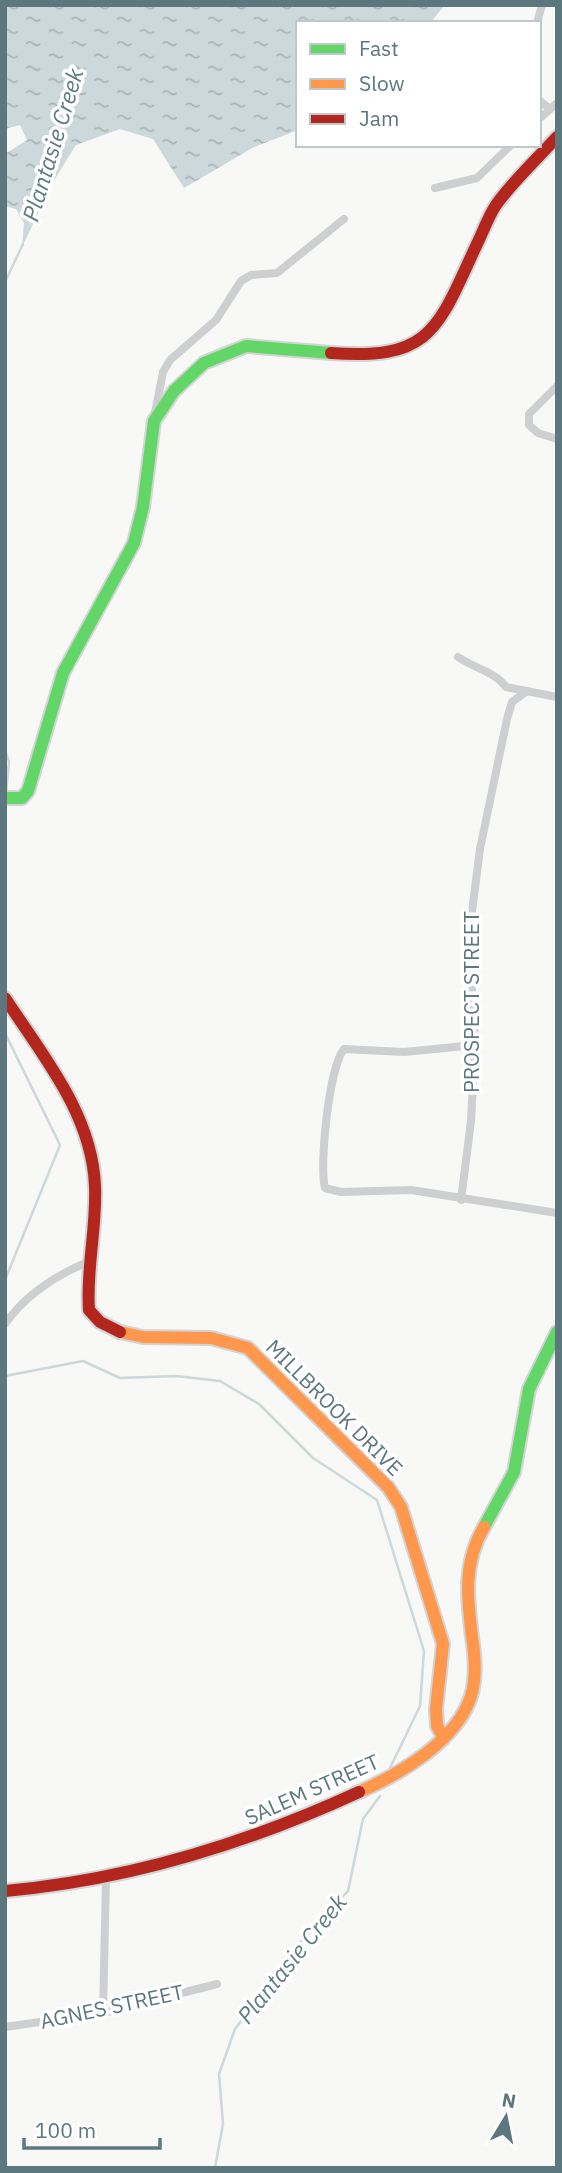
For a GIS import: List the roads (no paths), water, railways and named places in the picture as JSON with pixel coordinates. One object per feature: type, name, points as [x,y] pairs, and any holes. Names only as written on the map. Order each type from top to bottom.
[{"type":"street","points":[[154,421],[174,391],[204,363],[246,346],[371,356],[393,352],[425,336],[442,319],[495,206],[557,137]]},
{"type":"street","points":[[435,188],[477,178],[509,147]]},
{"type":"street","points":[[10,799],[22,798],[28,791],[36,772],[63,673],[134,543],[143,507],[163,372],[170,360],[211,326],[241,281],[251,275],[277,273],[344,219]]},
{"type":"street","points":[[557,386],[529,414],[529,425],[538,433],[557,439]]},
{"type":"street","points":[[458,657],[474,668],[497,676],[506,687],[557,697]]},
{"type":"street","name":"PROSPECT STREET","points":[[461,1200],[471,1121],[475,1045],[469,935],[480,849],[512,702],[527,691]]},
{"type":"street","name":"MILLBROOK DRIVE","points":[[5,998],[74,1107],[89,1139],[95,1187],[89,1310],[101,1324],[128,1335],[147,1338],[218,1339],[248,1348],[388,1487],[408,1520],[443,1644],[436,1709],[437,1726],[443,1737]]},
{"type":"street","points":[[475,1045],[404,1052],[348,1048],[341,1053],[329,1098],[326,1188],[341,1192],[395,1189],[557,1213]]},
{"type":"street","points":[[5,1324],[20,1305],[47,1282],[90,1261]]},
{"type":"street","name":"SALEM STREET","points":[[5,1891],[106,1879],[248,1839],[380,1784],[443,1737],[467,1709],[474,1684],[467,1590],[472,1546],[514,1474],[530,1388],[557,1332]]},
{"type":"street","points":[[103,2013],[106,1879]]},
{"type":"street","name":"AGNES STREET","points":[[5,2027],[103,2013],[217,1984]]},
{"type":"water","points":[[5,5],[445,5],[432,21],[296,21],[296,131],[254,147],[184,188],[153,139],[120,129],[76,145],[53,182],[22,247],[24,223],[16,209],[5,206],[5,154],[27,140],[20,125],[5,129]]},
{"type":"waterway","name":"Plantasie Creek","points":[[5,282],[23,244]]},
{"type":"waterway","name":"Plantasie Creek","points":[[5,373],[5,412]]},
{"type":"waterway","name":"Plantasie Creek","points":[[5,749],[9,762],[6,794]]},
{"type":"waterway","name":"Plantasie Creek","points":[[5,1033],[60,1145],[5,1280]]},
{"type":"waterway","name":"Plantasie Creek","points":[[5,1376],[83,1361],[120,1378],[176,1376],[220,1381],[259,1404],[313,1458],[377,1500],[424,1651],[420,1706],[390,1768]]},
{"type":"waterway","name":"Plantasie Creek","points":[[215,2168],[223,2124],[219,2074],[235,2029],[297,1946],[348,1891],[363,1819],[380,1796]]}]
